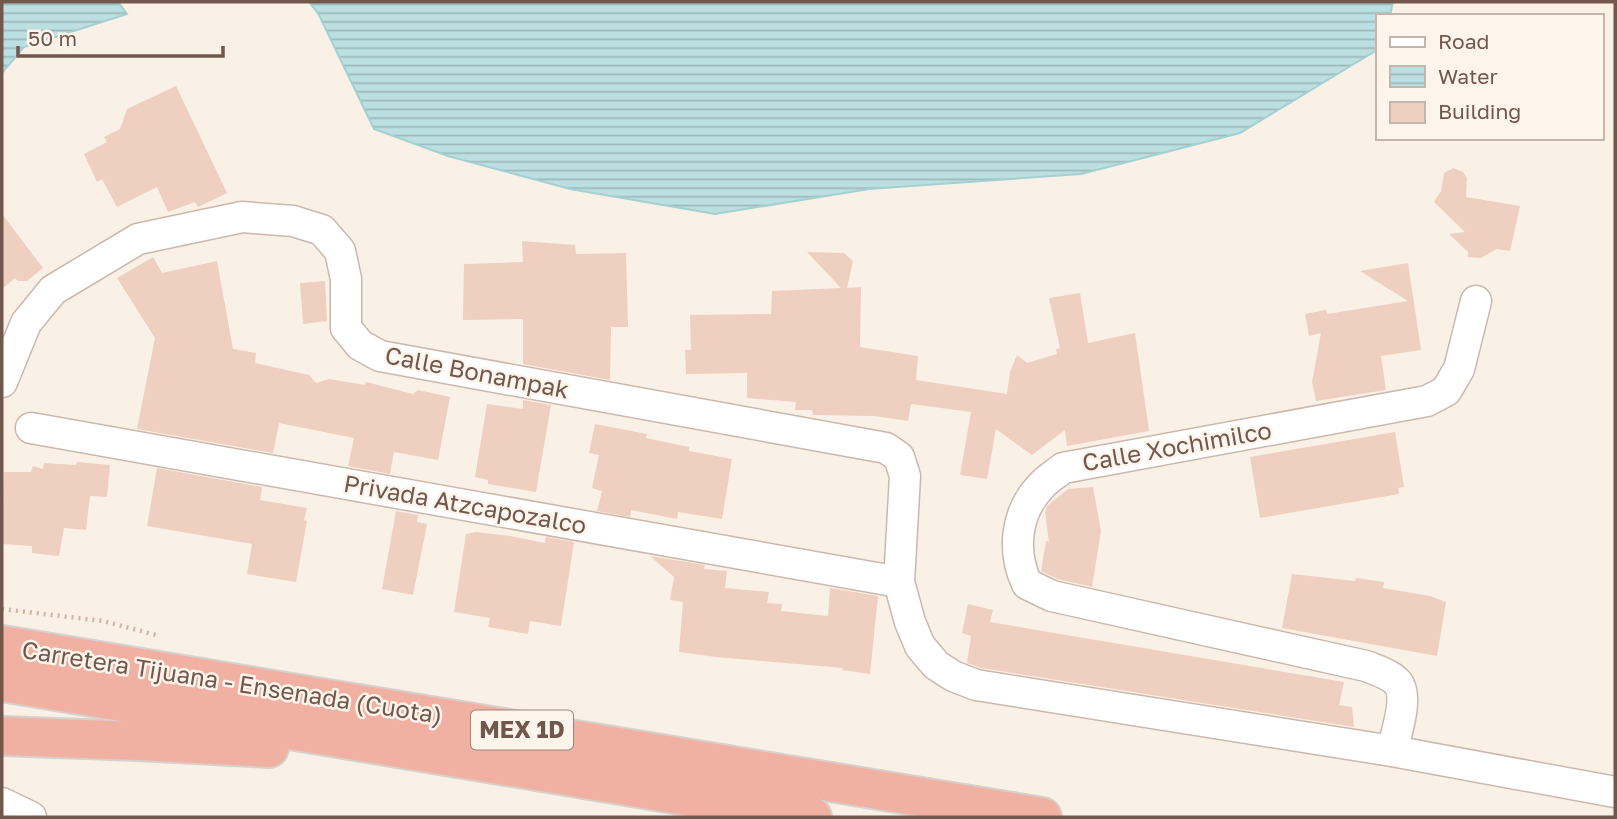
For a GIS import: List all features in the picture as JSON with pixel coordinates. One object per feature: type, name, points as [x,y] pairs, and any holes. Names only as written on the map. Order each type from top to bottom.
[{"type":"highway","name":"Carretera Tijuana - Ensenada (Cuota)","points":[[2,645],[1042,817]]},
{"type":"highway","name":"Carretera Tijuana - Ensenada (Cuota)","points":[[2,682],[813,817]]},
{"type":"highway","points":[[2,736],[316,751],[553,774]]},
{"type":"street","name":"Calle Bonampak","points":[[2,382],[26,323],[52,290],[138,239],[242,217],[293,221],[322,230],[340,251],[346,279],[346,328],[360,345],[380,356],[886,448],[899,457],[905,476],[899,582]]},
{"type":"street","name":"Calle Xochimilco","points":[[1392,751],[1403,695],[1397,682],[1383,673],[1366,666],[1052,596],[1027,584],[1018,567],[1016,544],[1024,510],[1040,486],[1063,468],[1427,401],[1446,391],[1459,369],[1476,301]]},
{"type":"street","name":"Privada Atzcapozalco","points":[[31,428],[899,582]]},
{"type":"street","points":[[899,582],[920,646],[936,666],[976,685],[1392,751],[1615,792]]},
{"type":"street","points":[[2,803],[31,817]]},
{"type":"water","points":[[2,2],[118,2],[127,14],[24,47],[2,73]]},
{"type":"water","points":[[309,2],[1393,2],[1390,14],[1376,14],[1376,51],[1240,133],[1081,174],[869,189],[715,214],[570,189],[448,156],[374,129],[318,13]]},
{"type":"building","points":[[176,86],[227,193],[198,207],[195,202],[168,212],[157,187],[117,207],[102,179],[97,182],[84,154],[107,142],[104,137],[120,129],[127,109]]},
{"type":"building","points":[[1453,168],[1463,172],[1467,178],[1466,197],[1520,206],[1510,251],[1497,249],[1481,258],[1468,257],[1468,252],[1449,234],[1465,232],[1434,202],[1441,191],[1444,173]]},
{"type":"building","points":[[2,214],[43,268],[27,281],[18,281],[15,278],[2,289]]},
{"type":"building","points":[[522,241],[575,245],[576,254],[626,253],[628,327],[611,327],[610,380],[523,364],[523,319],[463,320],[464,264],[523,262]]},
{"type":"building","points":[[807,252],[844,253],[853,261],[847,288],[861,287],[860,347],[918,356],[916,380],[1007,394],[1010,372],[1017,355],[1027,363],[1057,354],[1056,349],[1060,348],[1049,298],[1080,293],[1088,343],[1135,333],[1149,431],[1067,446],[1065,430],[1032,455],[996,429],[987,479],[960,475],[971,412],[911,404],[908,421],[874,416],[813,415],[812,410],[795,410],[796,402],[747,398],[747,373],[686,374],[685,350],[691,350],[690,315],[771,314],[772,291],[841,288]]},
{"type":"building","points":[[153,257],[162,273],[217,261],[233,349],[256,353],[255,363],[309,375],[316,383],[329,379],[365,385],[366,382],[413,394],[418,390],[450,397],[438,460],[394,452],[390,474],[348,466],[354,438],[279,423],[273,453],[137,429],[155,338],[117,278]]},
{"type":"building","points":[[1408,263],[1421,350],[1381,356],[1386,390],[1316,401],[1312,382],[1321,333],[1309,336],[1305,314],[1326,310],[1327,314],[1408,301],[1360,271]]},
{"type":"building","points":[[325,281],[327,321],[303,324],[300,283]]},
{"type":"building","points":[[523,400],[551,405],[536,492],[488,484],[488,480],[475,477],[487,404],[523,409]]},
{"type":"building","points":[[595,424],[647,434],[646,438],[689,447],[689,451],[732,459],[722,519],[678,512],[677,519],[631,510],[630,517],[597,511],[602,491],[592,488],[599,455],[589,453]]},
{"type":"building","points":[[1395,432],[1404,487],[1398,488],[1399,494],[1260,518],[1250,457]]},
{"type":"building","points":[[77,462],[110,465],[107,497],[90,496],[86,530],[64,528],[59,556],[32,553],[32,546],[2,544],[4,472],[31,472],[33,466],[43,469],[44,463],[76,465]]},
{"type":"building","points":[[157,468],[262,487],[260,500],[307,508],[296,582],[247,574],[252,544],[147,526]]},
{"type":"building","points":[[1093,487],[1101,531],[1092,587],[1058,579],[1041,571],[1046,541],[1049,542],[1045,512],[1047,506],[1068,489]]},
{"type":"building","points":[[396,511],[418,515],[417,522],[427,524],[413,595],[382,589]]},
{"type":"building","points":[[476,532],[545,543],[546,537],[574,542],[561,626],[530,621],[528,634],[488,627],[490,618],[454,612],[466,534]]},
{"type":"building","points":[[650,556],[705,565],[704,569],[727,571],[725,588],[769,592],[767,603],[782,604],[781,611],[828,616],[830,588],[878,596],[870,674],[842,670],[843,668],[679,652],[683,602],[670,600],[674,577]]},
{"type":"building","points":[[1292,574],[1384,582],[1383,588],[1430,596],[1446,602],[1437,656],[1282,628]]},
{"type":"building","points":[[968,604],[993,610],[990,622],[1344,682],[1339,705],[1352,707],[1354,727],[981,668],[967,663],[971,636],[962,633]]}]
